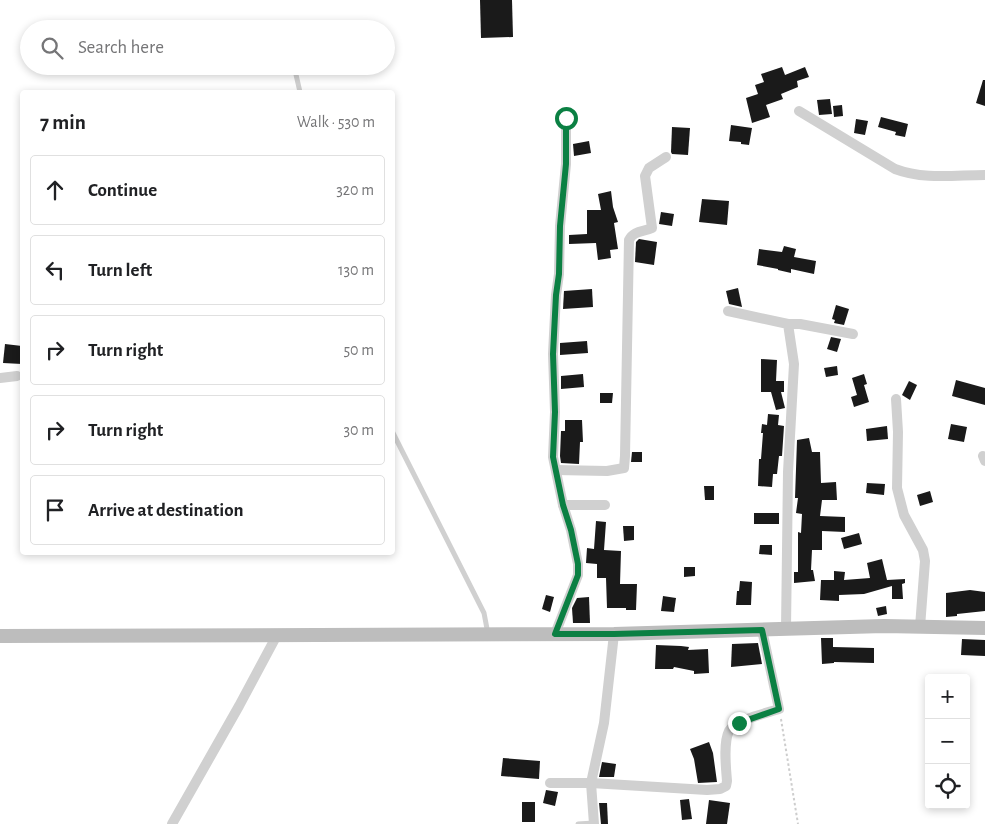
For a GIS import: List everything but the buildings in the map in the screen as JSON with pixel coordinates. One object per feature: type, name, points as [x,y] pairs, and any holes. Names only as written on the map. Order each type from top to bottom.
[{"type":"street","points":[[798,111],[895,169],[909,174],[922,176],[985,175]]},
{"type":"street","points":[[555,634],[578,575],[577,556],[563,505],[553,457],[555,412],[553,354],[559,274],[560,226],[566,164],[566,118]]},
{"type":"street","points":[[556,470],[607,471],[624,468],[626,456],[629,240],[637,232],[652,228],[645,176],[649,168],[666,156]]},
{"type":"street","points":[[728,311],[788,324],[800,324],[853,334]]},
{"type":"street","points":[[786,629],[788,480],[794,364],[788,324]]},
{"type":"street","points":[[0,378],[17,376]]},
{"type":"street","points":[[896,399],[898,432],[896,488],[904,515],[923,550],[925,561],[920,627]]},
{"type":"street","points":[[563,505],[606,505]]},
{"type":"street","points":[[0,636],[614,634],[884,626],[985,628]]},
{"type":"street","points":[[550,783],[720,789],[727,784],[726,754],[729,730],[739,723],[779,709],[762,630]]},
{"type":"street","points":[[594,823],[591,783],[604,723],[614,634]]},
{"type":"street","points":[[172,824],[239,706],[269,635]]},
{"type":"lane","points":[[296,75],[300,90]]},
{"type":"lane","points":[[395,437],[484,613],[488,634]]},
{"type":"lane","points":[[578,824],[594,823]]},
{"type":"path","points":[[779,709],[798,824]]},
{"type":"route","points":[[566,118],[566,164],[560,226],[559,274],[553,354],[555,412],[553,457],[563,505],[577,556],[578,575],[555,634],[762,630],[779,709],[739,723]]}]
